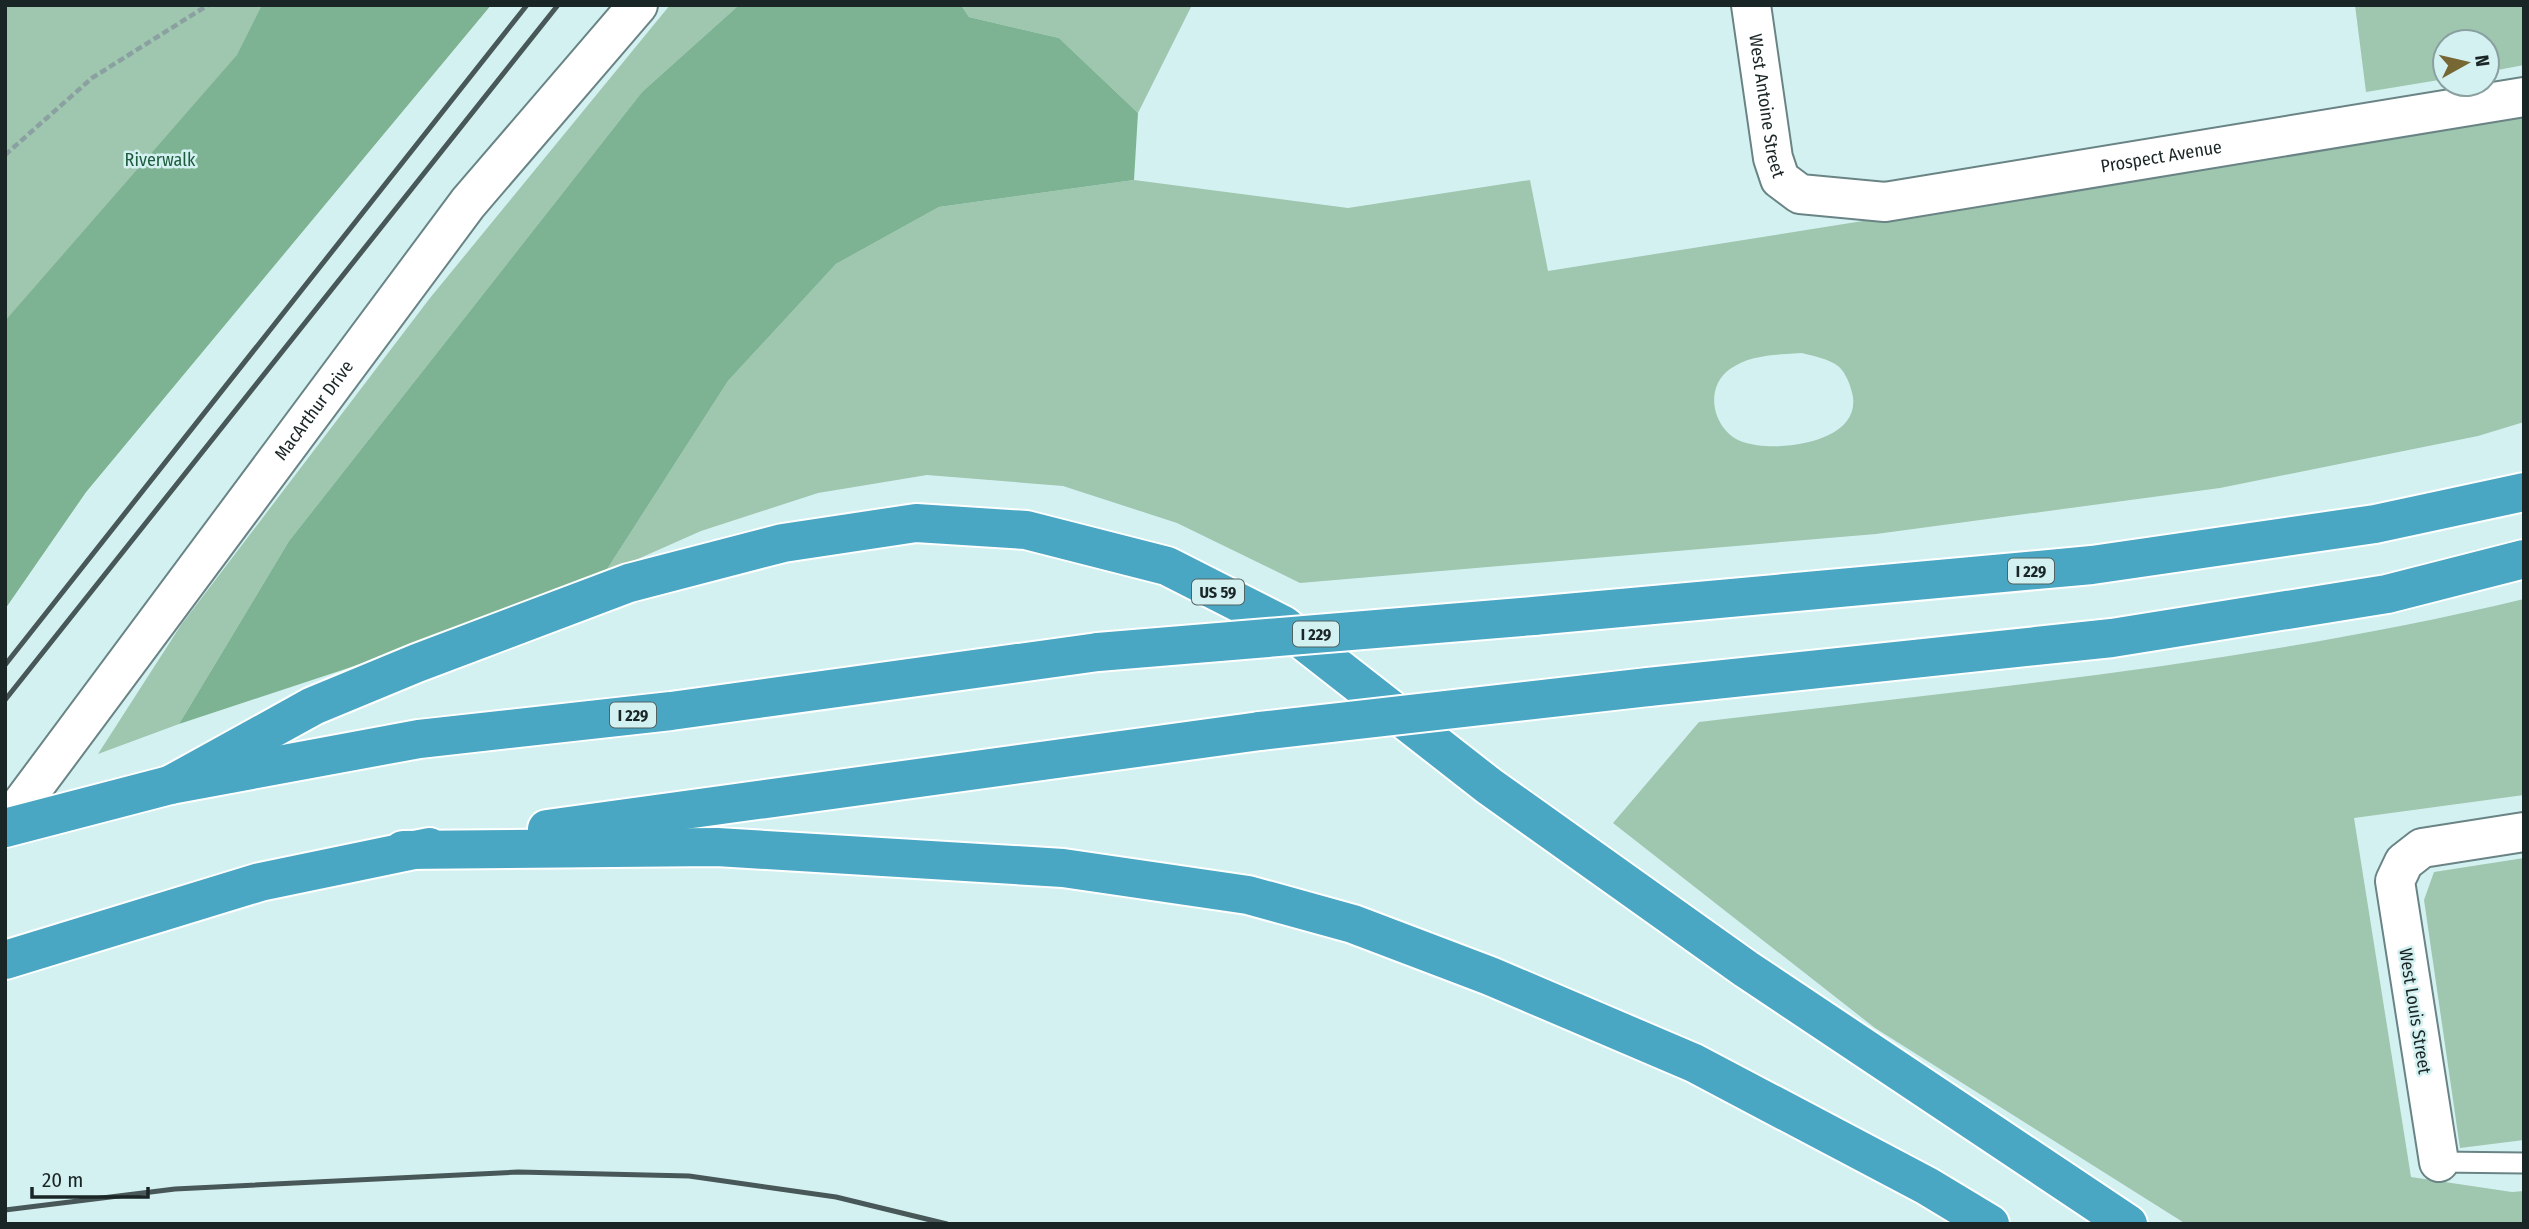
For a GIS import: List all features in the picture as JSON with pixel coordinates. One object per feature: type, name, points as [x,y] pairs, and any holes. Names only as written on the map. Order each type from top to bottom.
[{"type":"highway","name":"I 229","points":[[5,827],[170,785],[419,738],[671,711],[1098,652],[2092,565],[2375,524],[2524,492]]},
{"type":"highway","name":"US 59","points":[[170,785],[313,706],[417,663],[629,583],[783,543],[915,523],[1027,530],[1167,566],[1283,625],[1489,786],[1746,969],[2128,1224]]},
{"type":"highway","points":[[5,960],[260,882],[403,850],[1260,730],[2112,638],[2387,594],[2524,559]]},
{"type":"highway","points":[[403,850],[731,848],[1063,868],[1248,895],[1353,923],[1490,976],[1694,1063],[1927,1186],[1990,1224]]},
{"type":"street","name":"MacArthur Drive","points":[[5,827],[468,203],[638,5]]},
{"type":"street","name":"West Antoine Street","points":[[1751,5],[1773,158],[1780,179],[1800,194]]},
{"type":"street","name":"Prospect Avenue","points":[[1800,194],[1885,202],[2524,97]]},
{"type":"street","name":"West Louis Street","points":[[2439,1161],[2395,881],[2404,862],[2422,848],[2524,832]]},
{"type":"lane","points":[[2439,1161],[2524,1163]]},
{"type":"path","points":[[5,155],[92,78],[208,5]]},
{"type":"green space","name":"Riverwalk","points":[[5,5],[491,5],[86,492],[5,609]]},
{"type":"green space","name":"Riverwalk","points":[[262,5],[491,5],[86,492],[5,609],[5,321],[237,55]]},
{"type":"green space","points":[[670,5],[739,5],[642,92],[289,541],[179,724],[98,754],[181,625],[430,298]]},
{"type":"green space","points":[[739,5],[961,5],[969,17],[1059,38],[1138,113],[1134,180],[939,207],[836,264],[728,381],[604,574],[427,642],[179,724],[289,541],[642,92]]},
{"type":"green space","points":[[961,5],[1192,5],[1138,113],[1059,38],[969,17]]},
{"type":"green space","points":[[2355,5],[2524,5],[2524,65],[2501,69],[2501,28],[2431,28],[2431,81],[2366,92]]},
{"type":"green space","points":[[2524,116],[2524,422],[2478,436],[2220,488],[1876,534],[1300,583],[1177,523],[1063,486],[927,475],[818,493],[701,531],[604,574],[728,381],[836,264],[939,207],[1134,180],[1348,208],[1530,180],[1548,271]],"holes":[[[1802,353],[1826,360],[1844,373],[1851,389],[1853,407],[1847,421],[1834,432],[1817,440],[1797,444],[1758,445],[1733,437],[1719,420],[1715,409],[1716,387],[1721,377],[1747,360]]]},
{"type":"green space","points":[[2524,599],[2524,795],[2354,818],[2411,1177],[2512,1192],[2524,1191],[2524,1224],[2186,1224],[1875,1028],[1613,823],[1699,722],[2010,686],[2217,658],[2422,622]]},
{"type":"green space","points":[[2524,858],[2524,1140],[2460,1148],[2424,900],[2434,872]]},
{"type":"railway","points":[[5,665],[527,5]]},
{"type":"railway","points":[[5,700],[558,5]]},
{"type":"railway","points":[[5,1210],[175,1189],[518,1172],[689,1176],[836,1197],[947,1224]]}]
